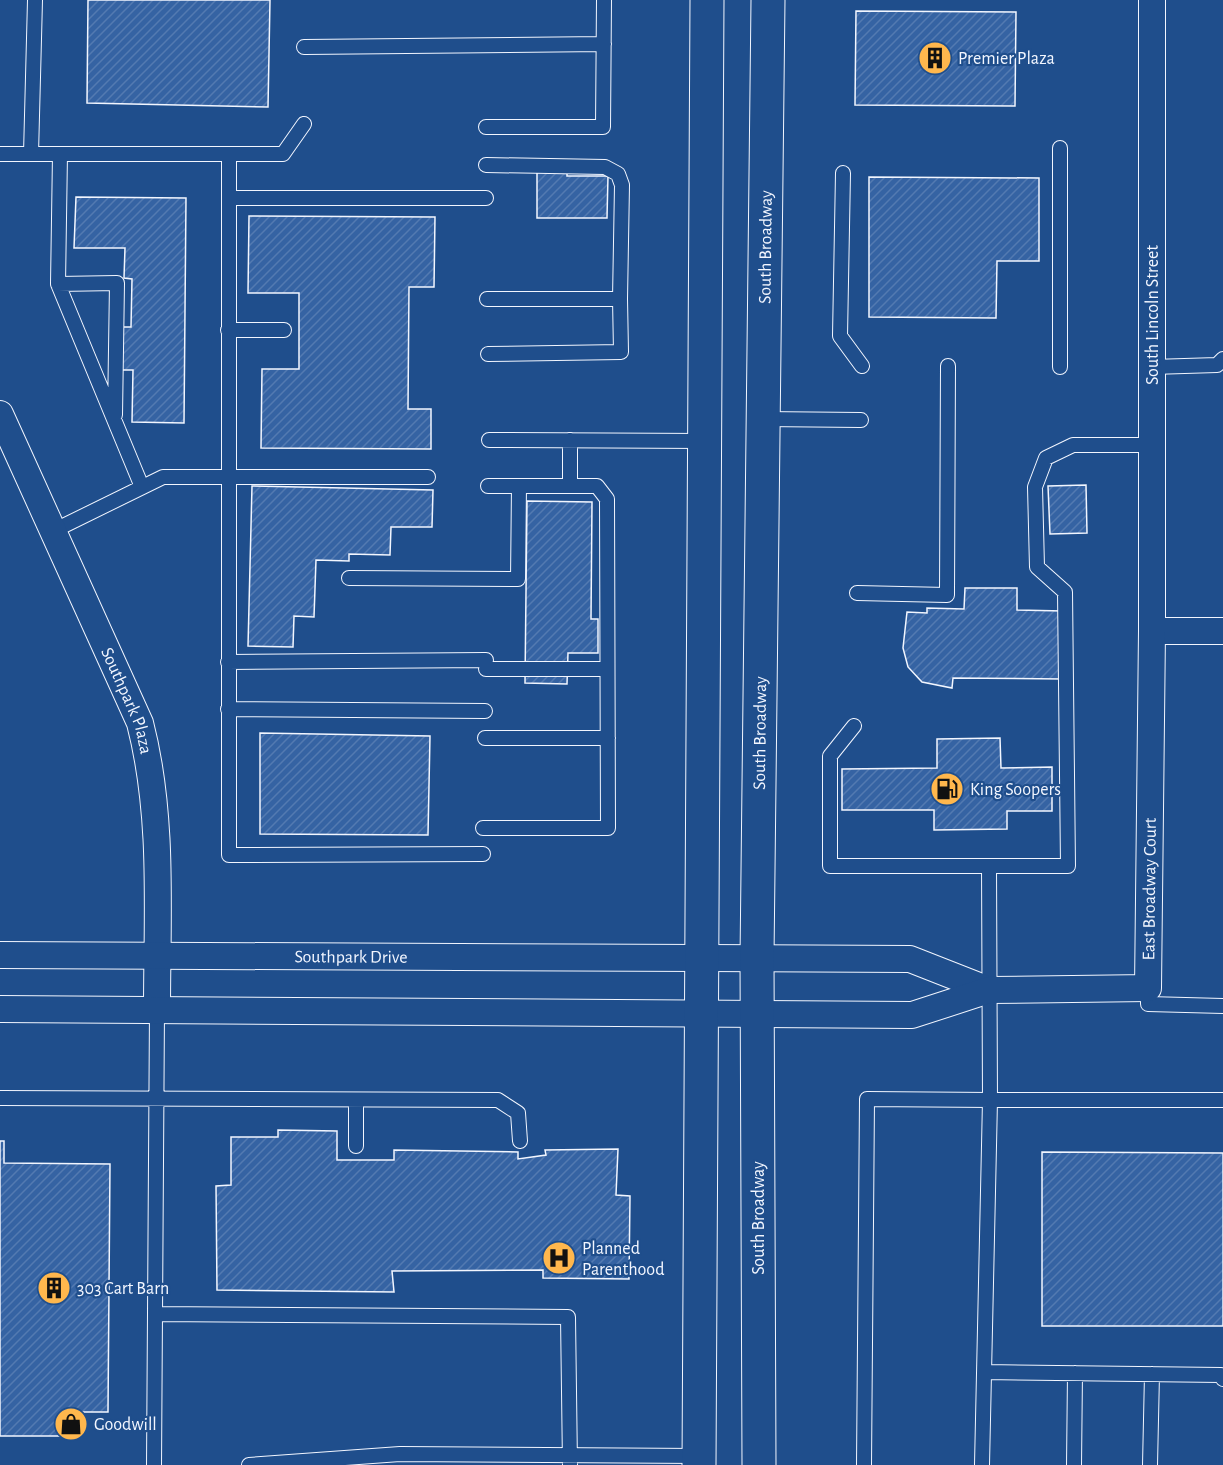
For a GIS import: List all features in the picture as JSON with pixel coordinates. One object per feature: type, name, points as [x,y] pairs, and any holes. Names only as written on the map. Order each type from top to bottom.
[{"type":"main road","points":[[699,1460],[707,0]]},
{"type":"main road","name":"South Broadway","points":[[759,1465],[757,958],[768,0]]},
{"type":"street","name":"South Lincoln Street","points":[[1152,0],[1152,631]]},
{"type":"street","name":"Southpark Plaza","points":[[0,414],[140,723],[147,751],[157,833],[157,1009]]},
{"type":"street","points":[[1152,631],[1223,631]]},
{"type":"street","name":"East Broadway Court","points":[[1148,988],[1152,631]]},
{"type":"street","name":"Southpark Drive","points":[[0,956],[702,958]]},
{"type":"street","points":[[702,958],[910,959],[989,990]]},
{"type":"street","points":[[0,1009],[912,1015],[989,990],[1148,988]]},
{"type":"lane","points":[[31,154],[35,0]]},
{"type":"lane","points":[[486,127],[603,127],[604,0]]},
{"type":"lane","points":[[304,47],[604,44]]},
{"type":"lane","points":[[0,154],[283,154],[304,124]]},
{"type":"lane","points":[[1060,148],[1060,367]]},
{"type":"lane","points":[[60,154],[58,284],[142,487]]},
{"type":"lane","points":[[229,154],[229,855],[483,854]]},
{"type":"lane","points":[[486,165],[605,167],[618,174],[622,185],[621,352],[488,354]]},
{"type":"lane","points":[[843,173],[840,336],[862,366]]},
{"type":"lane","points":[[229,198],[486,198]]},
{"type":"lane","points":[[58,284],[117,283],[115,421]]},
{"type":"lane","points":[[487,299],[620,299]]},
{"type":"lane","points":[[228,330],[284,330]]},
{"type":"lane","points":[[857,593],[947,595],[948,366]]},
{"type":"lane","points":[[1152,367],[1221,367]]},
{"type":"lane","points":[[763,419],[861,420]]},
{"type":"lane","points":[[489,440],[705,441]]},
{"type":"lane","points":[[570,440],[570,486]]},
{"type":"lane","points":[[854,726],[830,756],[831,866],[1068,866],[1065,592],[1037,567],[1035,487],[1046,458],[1072,445],[1152,445]]},
{"type":"lane","points":[[53,531],[162,477],[428,477]]},
{"type":"lane","points":[[483,828],[608,828],[607,499],[597,486],[488,486]]},
{"type":"lane","points":[[349,578],[518,579],[519,486]]},
{"type":"lane","points":[[228,662],[486,664],[607,669]]},
{"type":"lane","points":[[228,709],[485,711]]},
{"type":"lane","points":[[484,738],[608,738]]},
{"type":"lane","points":[[982,1465],[990,1100],[989,866]]},
{"type":"lane","points":[[1148,988],[1148,1004],[1223,1006]]},
{"type":"lane","points":[[154,1465],[157,1009]]},
{"type":"lane","points":[[0,1098],[498,1100],[518,1113],[520,1141]]},
{"type":"lane","points":[[864,1465],[867,1099],[1223,1100]]},
{"type":"lane","points":[[356,1100],[356,1146]]},
{"type":"lane","points":[[155,1314],[568,1317],[570,1460]]},
{"type":"lane","points":[[984,1372],[1221,1375],[1223,1379]]},
{"type":"lane","points":[[1074,1465],[1076,1373]]},
{"type":"lane","points":[[1150,1465],[1152,1374]]},
{"type":"lane","points":[[249,1465],[400,1459],[699,1460]]},
{"type":"building","points":[[88,0],[270,0],[268,107],[87,103]]},
{"type":"building","name":"Premier Plaza","points":[[856,11],[1016,12],[1015,106],[855,105]]},
{"type":"building","points":[[537,168],[567,168],[567,176],[608,176],[607,218],[537,218]]},
{"type":"building","points":[[869,177],[1039,178],[1039,261],[997,261],[996,318],[869,317]]},
{"type":"building","points":[[76,197],[186,198],[184,423],[132,422],[133,370],[120,370],[122,327],[131,327],[132,279],[124,278],[125,248],[74,248]]},
{"type":"building","points":[[249,216],[435,217],[434,287],[409,287],[408,409],[431,409],[431,449],[261,448],[262,369],[299,369],[299,293],[248,293]]},
{"type":"building","points":[[1086,485],[1087,533],[1050,534],[1048,486]]},
{"type":"building","points":[[252,486],[433,490],[432,527],[391,527],[390,555],[349,554],[349,561],[316,560],[314,617],[294,616],[293,647],[248,646]]},
{"type":"building","points":[[527,501],[592,502],[591,619],[598,619],[598,653],[568,653],[567,684],[525,683]]},
{"type":"building","points":[[965,588],[1017,588],[1017,610],[1063,611],[1062,679],[953,678],[952,688],[922,682],[908,667],[903,648],[907,612],[927,613],[927,608],[964,609]]},
{"type":"building","points":[[260,733],[430,736],[428,835],[260,834]]},
{"type":"building","name":"King Soopers","points":[[1000,738],[1001,768],[1052,767],[1052,811],[1007,811],[1007,829],[934,830],[934,810],[842,810],[842,769],[937,768],[937,739]]},
{"type":"building","points":[[278,1130],[337,1131],[337,1160],[394,1160],[394,1150],[518,1152],[518,1159],[546,1155],[545,1150],[618,1149],[616,1195],[630,1196],[629,1279],[543,1278],[543,1270],[392,1271],[394,1292],[217,1290],[216,1186],[231,1185],[231,1137],[278,1137]]},
{"type":"building","name":"303 Cart Barn","points":[[0,1141],[4,1141],[4,1163],[110,1164],[108,1412],[82,1412],[81,1436],[0,1436]]},
{"type":"building","points":[[1042,1152],[1223,1153],[1223,1326],[1042,1326]]},
{"type":"place","name":"Premier Plaza","points":[[935,58]]},
{"type":"place","name":"King Soopers","points":[[947,789]]},
{"type":"place","name":"Planned Parenthood","points":[[559,1258]]},
{"type":"place","name":"303 Cart Barn","points":[[54,1288]]},
{"type":"place","name":"Goodwill","points":[[71,1424]]}]
